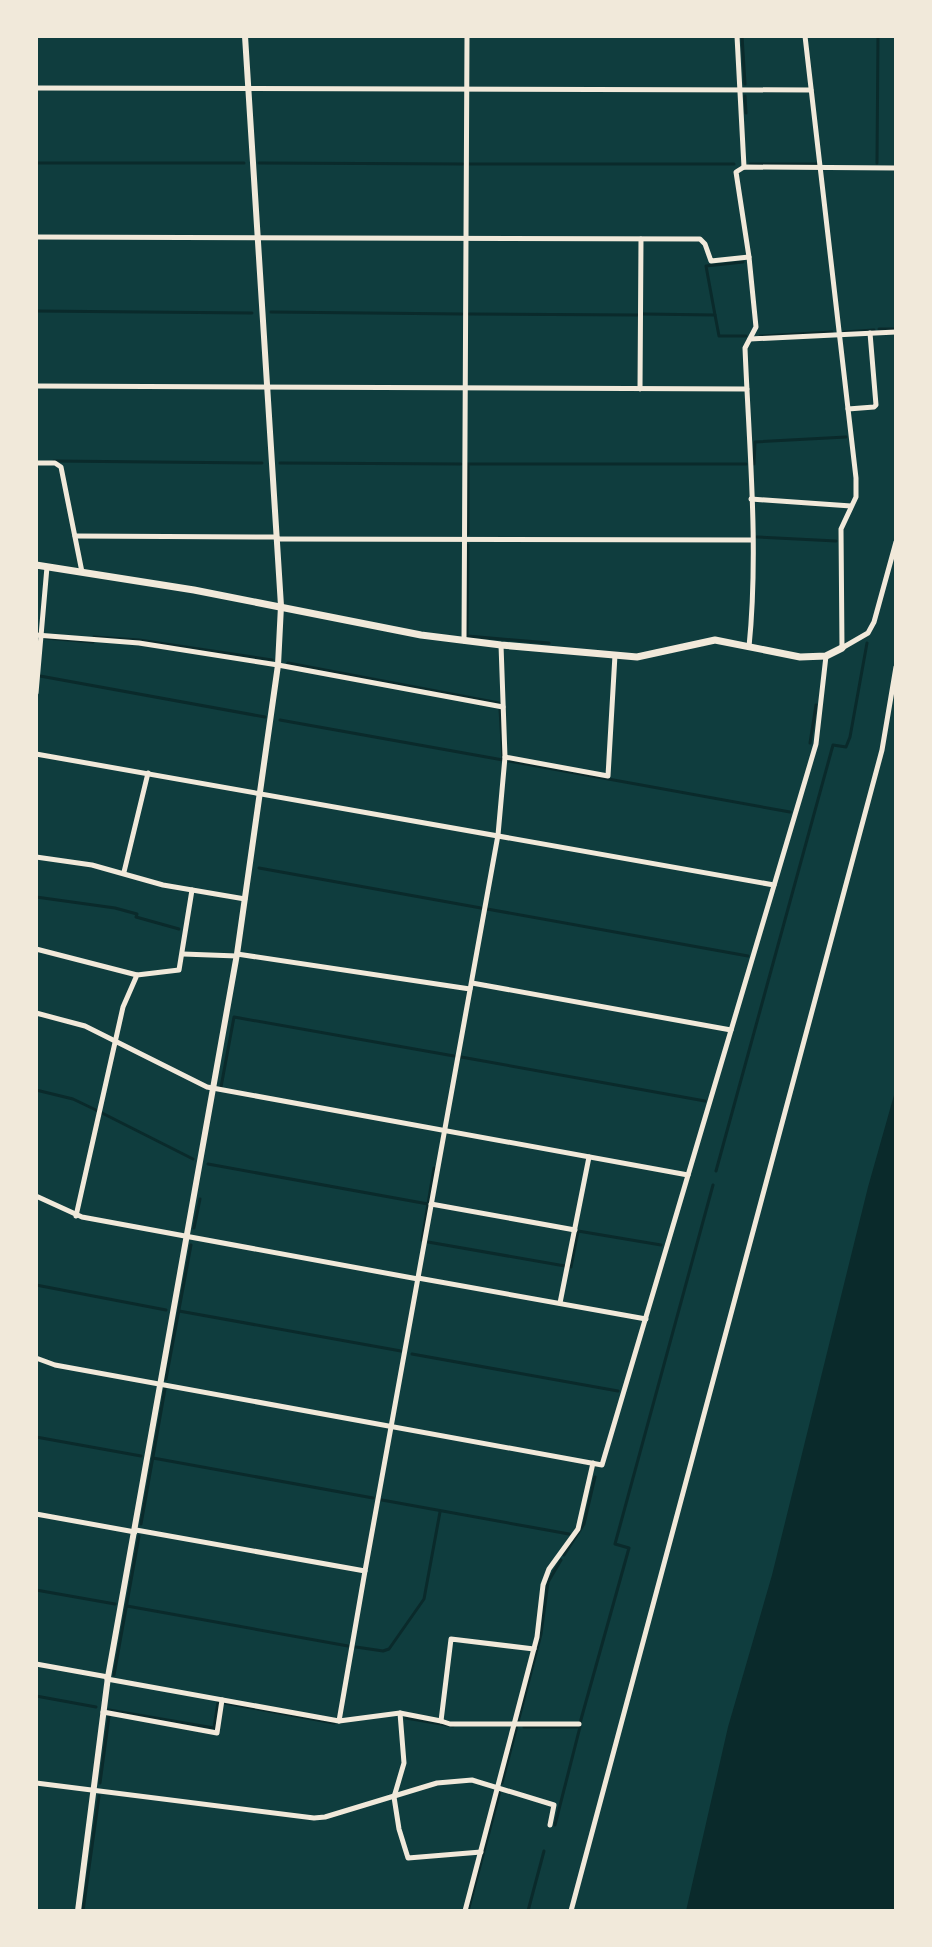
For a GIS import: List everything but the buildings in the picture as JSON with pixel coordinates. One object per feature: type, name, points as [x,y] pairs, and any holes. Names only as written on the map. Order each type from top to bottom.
[{"type":"main road","points":[[36,565],[501,645],[637,657],[715,640],[800,657],[826,656],[842,648]]},
{"type":"street","points":[[78,1911],[107,1678],[237,955],[278,665],[281,606],[245,36]]},
{"type":"street","points":[[464,641],[467,36]]},
{"type":"street","points":[[737,36],[744,167]]},
{"type":"street","points":[[805,36],[856,478],[856,497],[841,529],[842,648],[868,633],[874,622],[896,542]]},
{"type":"street","points":[[36,88],[811,90]]},
{"type":"street","points":[[749,647],[753,611],[745,348],[756,327],[736,172],[744,167],[896,168]]},
{"type":"street","points":[[36,237],[700,239],[711,261],[749,257]]},
{"type":"street","points":[[640,389],[641,239]]},
{"type":"street","points":[[750,339],[896,332]]},
{"type":"street","points":[[848,409],[876,405],[870,333]]},
{"type":"street","points":[[36,386],[747,389]]},
{"type":"street","points":[[36,463],[55,463],[61,467],[82,572]]},
{"type":"street","points":[[751,499],[851,506]]},
{"type":"street","points":[[75,536],[752,540]]},
{"type":"street","points":[[36,693],[47,567]]},
{"type":"street","points":[[39,635],[139,643],[278,665],[503,707]]},
{"type":"street","points":[[339,1721],[498,835],[505,757],[501,645]]},
{"type":"street","points":[[505,757],[608,776],[615,655]]},
{"type":"street","points":[[36,1358],[55,1365],[602,1465],[816,744],[826,656]]},
{"type":"street","points":[[571,1911],[882,750],[896,667]]},
{"type":"street","points":[[36,754],[774,885]]},
{"type":"street","points":[[124,872],[148,773]]},
{"type":"street","points":[[36,857],[124,872],[163,885],[245,899]]},
{"type":"street","points":[[36,949],[137,975],[179,970],[192,890]]},
{"type":"street","points":[[183,954],[237,955],[471,986],[731,1030]]},
{"type":"street","points":[[76,1216],[123,1007],[137,975]]},
{"type":"street","points":[[36,1013],[85,1026],[213,1088],[688,1175]]},
{"type":"street","points":[[560,1303],[589,1157]]},
{"type":"street","points":[[36,1196],[76,1216],[646,1319]]},
{"type":"street","points":[[431,1204],[575,1230]]},
{"type":"street","points":[[465,1911],[534,1649],[543,1585],[549,1569],[578,1529],[593,1463]]},
{"type":"street","points":[[36,1514],[365,1571]]},
{"type":"street","points":[[441,1721],[451,1639],[534,1649]]},
{"type":"street","points":[[36,1664],[339,1721],[400,1713],[450,1724],[579,1724]]},
{"type":"street","points":[[103,1712],[217,1733],[222,1700]]},
{"type":"street","points":[[400,1713],[404,1763],[394,1797],[408,1858],[481,1852]]},
{"type":"street","points":[[36,1783],[314,1818],[437,1783],[472,1780],[554,1805],[550,1825]]},
{"type":"water","points":[[896,1088],[896,1911],[686,1911],[728,1727],[772,1575],[868,1187]]},
{"type":"waterway","points":[[742,36],[745,84]]},
{"type":"waterway","points":[[877,163],[878,36]]},
{"type":"waterway","points":[[745,96],[746,113]]},
{"type":"waterway","points":[[36,163],[244,163]]},
{"type":"waterway","points":[[259,163],[463,164]]},
{"type":"waterway","points":[[469,164],[734,164]]},
{"type":"waterway","points":[[750,164],[817,164]]},
{"type":"waterway","points":[[715,315],[706,266],[743,262]]},
{"type":"waterway","points":[[36,311],[252,313]]},
{"type":"waterway","points":[[271,312],[462,314]]},
{"type":"waterway","points":[[469,314],[638,315]]},
{"type":"waterway","points":[[643,314],[715,315],[719,336],[746,336]]},
{"type":"waterway","points":[[879,329],[896,329]]},
{"type":"waterway","points":[[844,332],[874,330]]},
{"type":"waterway","points":[[760,336],[832,332]]},
{"type":"waterway","points":[[754,464],[755,442],[846,437]]},
{"type":"waterway","points":[[54,461],[262,463]]},
{"type":"waterway","points":[[280,463],[461,464]]},
{"type":"waterway","points":[[467,464],[746,464]]},
{"type":"waterway","points":[[468,466],[468,534]]},
{"type":"waterway","points":[[757,537],[836,541]]},
{"type":"waterway","points":[[468,545],[467,636],[549,643]]},
{"type":"waterway","points":[[94,637],[139,640],[272,660]]},
{"type":"waterway","points":[[46,638],[93,642]]},
{"type":"waterway","points":[[716,1171],[833,745],[846,747],[850,737],[867,643]]},
{"type":"waterway","points":[[288,663],[499,703]]},
{"type":"waterway","points":[[40,676],[265,717]]},
{"type":"waterway","points":[[810,743],[816,705]]},
{"type":"waterway","points":[[280,720],[503,760],[500,709]]},
{"type":"waterway","points":[[509,761],[790,812]]},
{"type":"waterway","points":[[259,868],[481,908]]},
{"type":"waterway","points":[[36,897],[115,908],[179,929]]},
{"type":"waterway","points":[[487,909],[748,956]]},
{"type":"waterway","points":[[221,1087],[234,1017],[454,1056]]},
{"type":"waterway","points":[[461,1057],[705,1101]]},
{"type":"waterway","points":[[36,1090],[73,1099],[98,1111]]},
{"type":"waterway","points":[[102,1113],[193,1159]]},
{"type":"waterway","points":[[208,1164],[428,1204]]},
{"type":"waterway","points":[[422,1240],[434,1168]]},
{"type":"waterway","points":[[580,1723],[629,1548],[615,1544],[713,1185]]},
{"type":"waterway","points":[[194,1228],[200,1199]]},
{"type":"waterway","points":[[571,1267],[578,1231],[661,1245]]},
{"type":"waterway","points":[[428,1242],[565,1266]]},
{"type":"waterway","points":[[166,1379],[191,1245]]},
{"type":"waterway","points":[[36,1285],[166,1310]]},
{"type":"waterway","points":[[179,1311],[401,1351]]},
{"type":"waterway","points":[[412,1354],[618,1391]]},
{"type":"waterway","points":[[141,1524],[165,1389]]},
{"type":"waterway","points":[[36,1437],[141,1456]]},
{"type":"waterway","points":[[153,1458],[373,1498]]},
{"type":"waterway","points":[[564,1555],[584,1524],[595,1477]]},
{"type":"waterway","points":[[382,1500],[569,1534]]},
{"type":"waterway","points":[[356,1647],[389,1649],[424,1599],[440,1512]]},
{"type":"waterway","points":[[114,1675],[139,1536]]},
{"type":"waterway","points":[[502,1783],[541,1634],[548,1582],[561,1560]]},
{"type":"waterway","points":[[36,1590],[115,1604]]},
{"type":"waterway","points":[[127,1606],[348,1646]]},
{"type":"waterway","points":[[36,1696],[96,1707]]},
{"type":"waterway","points":[[109,1710],[214,1728],[218,1702]]},
{"type":"waterway","points":[[225,1703],[334,1723]]},
{"type":"waterway","points":[[100,1783],[109,1716]]},
{"type":"waterway","points":[[406,1718],[453,1726]]},
{"type":"waterway","points":[[524,1727],[580,1727],[555,1825]]},
{"type":"waterway","points":[[468,1911],[500,1791]]},
{"type":"waterway","points":[[83,1911],[99,1796]]},
{"type":"waterway","points":[[528,1911],[544,1851]]}]
